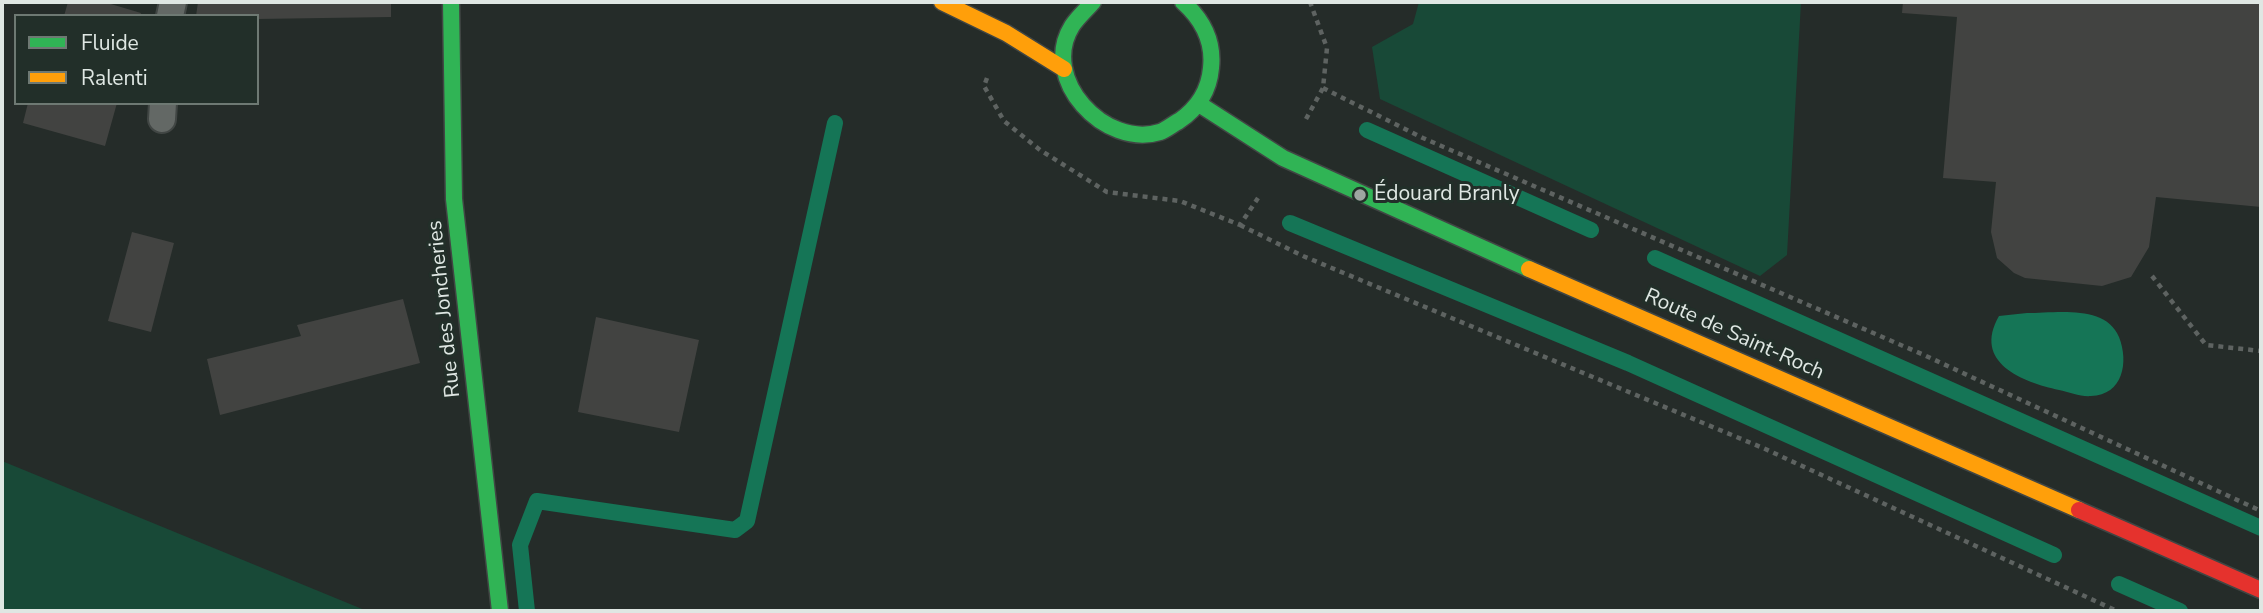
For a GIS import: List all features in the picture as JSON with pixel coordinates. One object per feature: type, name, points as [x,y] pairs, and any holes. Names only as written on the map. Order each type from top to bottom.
[{"type":"street","name":"Rue des Joncheries","points":[[451,2],[454,199],[500,611]]},
{"type":"street","points":[[942,2],[1006,33],[1064,69]]},
{"type":"street","points":[[1083,6],[1071,27],[1065,47],[1064,69],[1071,93],[1086,114],[1107,128],[1132,134],[1157,133],[1181,122],[1199,104],[1210,82],[1213,57],[1208,32],[1195,11],[1184,2]]},
{"type":"street","name":"Route de Saint-Roch","points":[[1199,104],[1283,158],[1360,195],[2261,590]]},
{"type":"path","points":[[1306,119],[1323,88],[1327,48],[1310,2]]},
{"type":"path","points":[[1323,88],[1423,138],[1924,355],[2261,511]]},
{"type":"path","points":[[1240,225],[1303,256],[1763,448],[2117,611]]},
{"type":"path","points":[[2151,276],[2206,345],[2261,351]]},
{"type":"shaded area","points":[[1419,2],[1801,2],[1787,255],[1760,276],[1380,99],[1372,47],[1413,24]]},
{"type":"shaded area","points":[[2079,313],[2103,319],[2112,326],[2119,337],[2123,357],[2121,376],[2117,383],[2102,394],[2083,396],[2031,382],[2005,368],[1992,346],[1992,332],[1999,316]]},
{"type":"shaded area","points":[[2,461],[367,611],[2,611]]},
{"type":"building","points":[[68,2],[104,2],[141,13],[141,14],[65,14]]},
{"type":"building","points":[[198,2],[391,2],[391,17],[259,19],[259,14],[196,14]]},
{"type":"building","points":[[1903,2],[2261,2],[2261,207],[2156,197],[2149,247],[2131,277],[2102,286],[2025,278],[2014,273],[1997,258],[1991,232],[1996,182],[1943,178],[1957,17],[1902,13]]},
{"type":"building","points":[[28,105],[116,105],[105,146],[23,123]]},
{"type":"building","points":[[132,232],[174,243],[151,332],[108,321]]},
{"type":"building","points":[[403,299],[420,363],[220,415],[207,359],[301,336],[297,325]]},
{"type":"building","points":[[596,317],[699,340],[679,432],[578,412]]},
{"type":"waterway","points":[[527,611],[520,545],[537,501],[735,530],[747,521],[835,123]]},
{"type":"waterway","points":[[1367,130],[1591,230]]},
{"type":"waterway","points":[[1290,223],[1628,363],[2054,555]]},
{"type":"waterway","points":[[1655,258],[2261,528]]},
{"type":"waterway","points":[[2119,584],[2180,611]]},
{"type":"traffic: fast","points":[[451,2],[454,199],[500,611]]},
{"type":"traffic: fast","points":[[1093,2],[1072,26],[1064,46],[1064,67],[1071,87],[1083,105],[1099,120],[1118,130],[1139,134],[1160,132],[1179,121],[1197,105],[1208,84],[1211,58],[1209,40],[1196,16],[1183,2]]},
{"type":"traffic: fast","points":[[1199,104],[1283,158],[1529,269]]},
{"type":"traffic: slow","points":[[942,2],[1006,33],[1064,69]]},
{"type":"traffic: slow","points":[[1529,269],[2079,510]]},
{"type":"traffic: jam","points":[[2079,510],[2261,590]]},
{"type":"place","name":"Édouard Branly","points":[[1360,195]]}]
